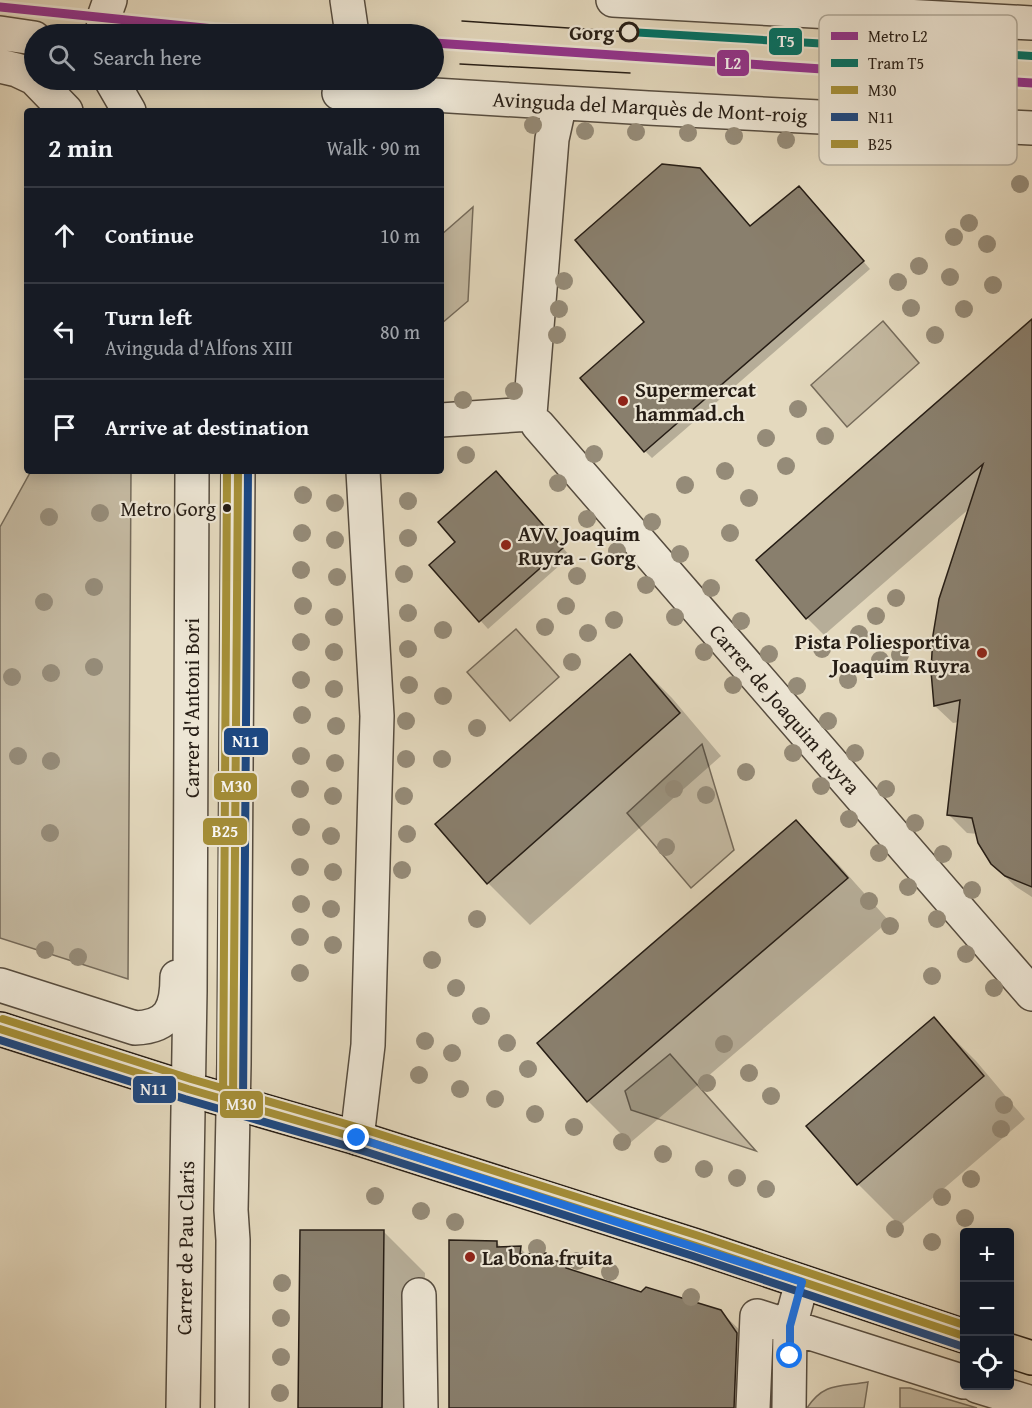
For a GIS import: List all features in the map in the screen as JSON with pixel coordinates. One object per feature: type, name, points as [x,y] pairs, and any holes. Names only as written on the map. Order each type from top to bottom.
[{"type":"main road","points":[[0,1029],[188,1089],[357,1138],[960,1335]]},
{"type":"main road","points":[[1014,1352],[1032,1358]]},
{"type":"street","points":[[104,24],[110,0]]},
{"type":"street","points":[[347,0],[351,24]]},
{"type":"street","points":[[613,0],[886,15]]},
{"type":"street","points":[[1017,22],[1032,23]]},
{"type":"street","points":[[0,33],[24,37]]},
{"type":"street","points":[[0,66],[24,74]]},
{"type":"street","points":[[46,90],[63,108]]},
{"type":"street","points":[[117,90],[127,108]]},
{"type":"street","name":"Avinguda del Marquès de Mont-roig","points":[[335,95],[434,95],[819,117]]},
{"type":"street","points":[[444,420],[530,414],[552,139],[560,103]]},
{"type":"street","name":"Avinguda del Marquès de Mont-roig","points":[[1017,127],[1032,128]]},
{"type":"street","name":"Carrer de Joaquim Ruyra","points":[[538,425],[1032,994]]},
{"type":"street","points":[[0,985],[135,1028],[150,1028],[165,1020],[174,1007],[177,991],[179,474]]},
{"type":"street","name":"Carrer d'Antoni Bori","points":[[188,1089],[192,474]]},
{"type":"street","points":[[232,1408],[233,1240],[231,1210],[238,474]]},
{"type":"street","points":[[357,1138],[368,1045],[377,716],[363,474]]},
{"type":"street","name":"Carrer de Pau Claris","points":[[183,1408],[188,1089]]},
{"type":"street","points":[[789,1408],[790,1326],[802,1282]]},
{"type":"street","points":[[419,1296],[422,1408]]},
{"type":"street","points":[[753,1408],[757,1316],[960,1381]]},
{"type":"street","points":[[990,1390],[1032,1403]]},
{"type":"shaded area","points":[[473,207],[468,301],[444,321],[444,232]]},
{"type":"shaded area","points":[[883,321],[919,363],[847,427],[811,385]]},
{"type":"shaded area","points":[[29,474],[131,474],[128,979],[0,938],[0,527]]},
{"type":"shaded area","points":[[516,629],[559,677],[510,721],[467,672]]},
{"type":"shaded area","points":[[702,744],[734,850],[691,888],[627,813]]},
{"type":"shaded area","points":[[670,1054],[756,1151],[631,1110],[625,1091]]},
{"type":"shaded area","points":[[868,1382],[864,1408],[807,1408],[820,1394],[833,1387]]},
{"type":"shaded area","points":[[900,1388],[910,1388],[977,1408],[900,1408]]},
{"type":"building","points":[[662,164],[700,168],[750,226],[799,186],[864,261],[644,452],[580,378],[644,322],[575,240]]},
{"type":"building","points":[[1032,319],[1032,887],[1005,876],[991,864],[978,843],[972,818],[947,815],[960,700],[934,706],[931,671],[933,635],[939,599],[983,464],[806,619],[756,560]]},
{"type":"building","name":"AVV Joaquim Ruyra - Gorg","points":[[496,471],[563,548],[479,622],[429,565],[455,542],[438,522]]},
{"type":"building","points":[[630,654],[680,713],[487,884],[435,824]]},
{"type":"building","points":[[796,820],[848,878],[587,1102],[537,1043]]},
{"type":"building","points":[[934,1017],[984,1076],[857,1185],[806,1126]]},
{"type":"building","points":[[300,1230],[384,1230],[382,1408],[298,1408]]},
{"type":"building","points":[[449,1240],[497,1241],[497,1247],[521,1246],[520,1254],[546,1253],[547,1261],[565,1261],[566,1268],[641,1292],[646,1287],[721,1310],[737,1333],[734,1408],[449,1408]]},
{"type":"tram line","points":[[462,21],[629,32]]},
{"type":"tram line","name":"T5","points":[[629,32],[819,43]]},
{"type":"tram line","name":"T5","points":[[1017,55],[1032,56]]},
{"type":"tram line","points":[[460,64],[630,73]]},
{"type":"metro line","name":"L2","points":[[0,7],[165,24]]},
{"type":"metro line","name":"L2","points":[[444,44],[819,69]]},
{"type":"metro line","name":"L2","points":[[1017,82],[1032,83]]},
{"type":"transit line","name":"B25","points":[[223,1102],[227,474]]},
{"type":"transit line","name":"M30","points":[[233,1102],[238,474]]},
{"type":"transit line","name":"N11","points":[[243,1102],[248,474]]},
{"type":"transit line","name":"B25","points":[[3,1019],[191,1079],[360,1128],[699,1236],[960,1324]]},
{"type":"transit line","name":"M30","points":[[0,1029],[188,1089],[357,1138],[696,1246],[960,1335]]},
{"type":"transit line","name":"N11","points":[[0,1040],[185,1099],[354,1148],[693,1256],[960,1346]]},
{"type":"place","name":"Gorg","points":[[629,32]]},
{"type":"place","name":"Supermercat hammad.ch","points":[[623,401]]},
{"type":"place","name":"Metro Gorg","points":[[227,508]]},
{"type":"place","name":"AVV Joaquim Ruyra - Gorg","points":[[506,545]]},
{"type":"place","name":"Pista Poliesportiva Joaquim Ruyra","points":[[982,653]]},
{"type":"place","name":"La bona fruita","points":[[470,1257]]},
{"type":"route","points":[[357,1138],[802,1282],[790,1326],[790,1356]]}]
